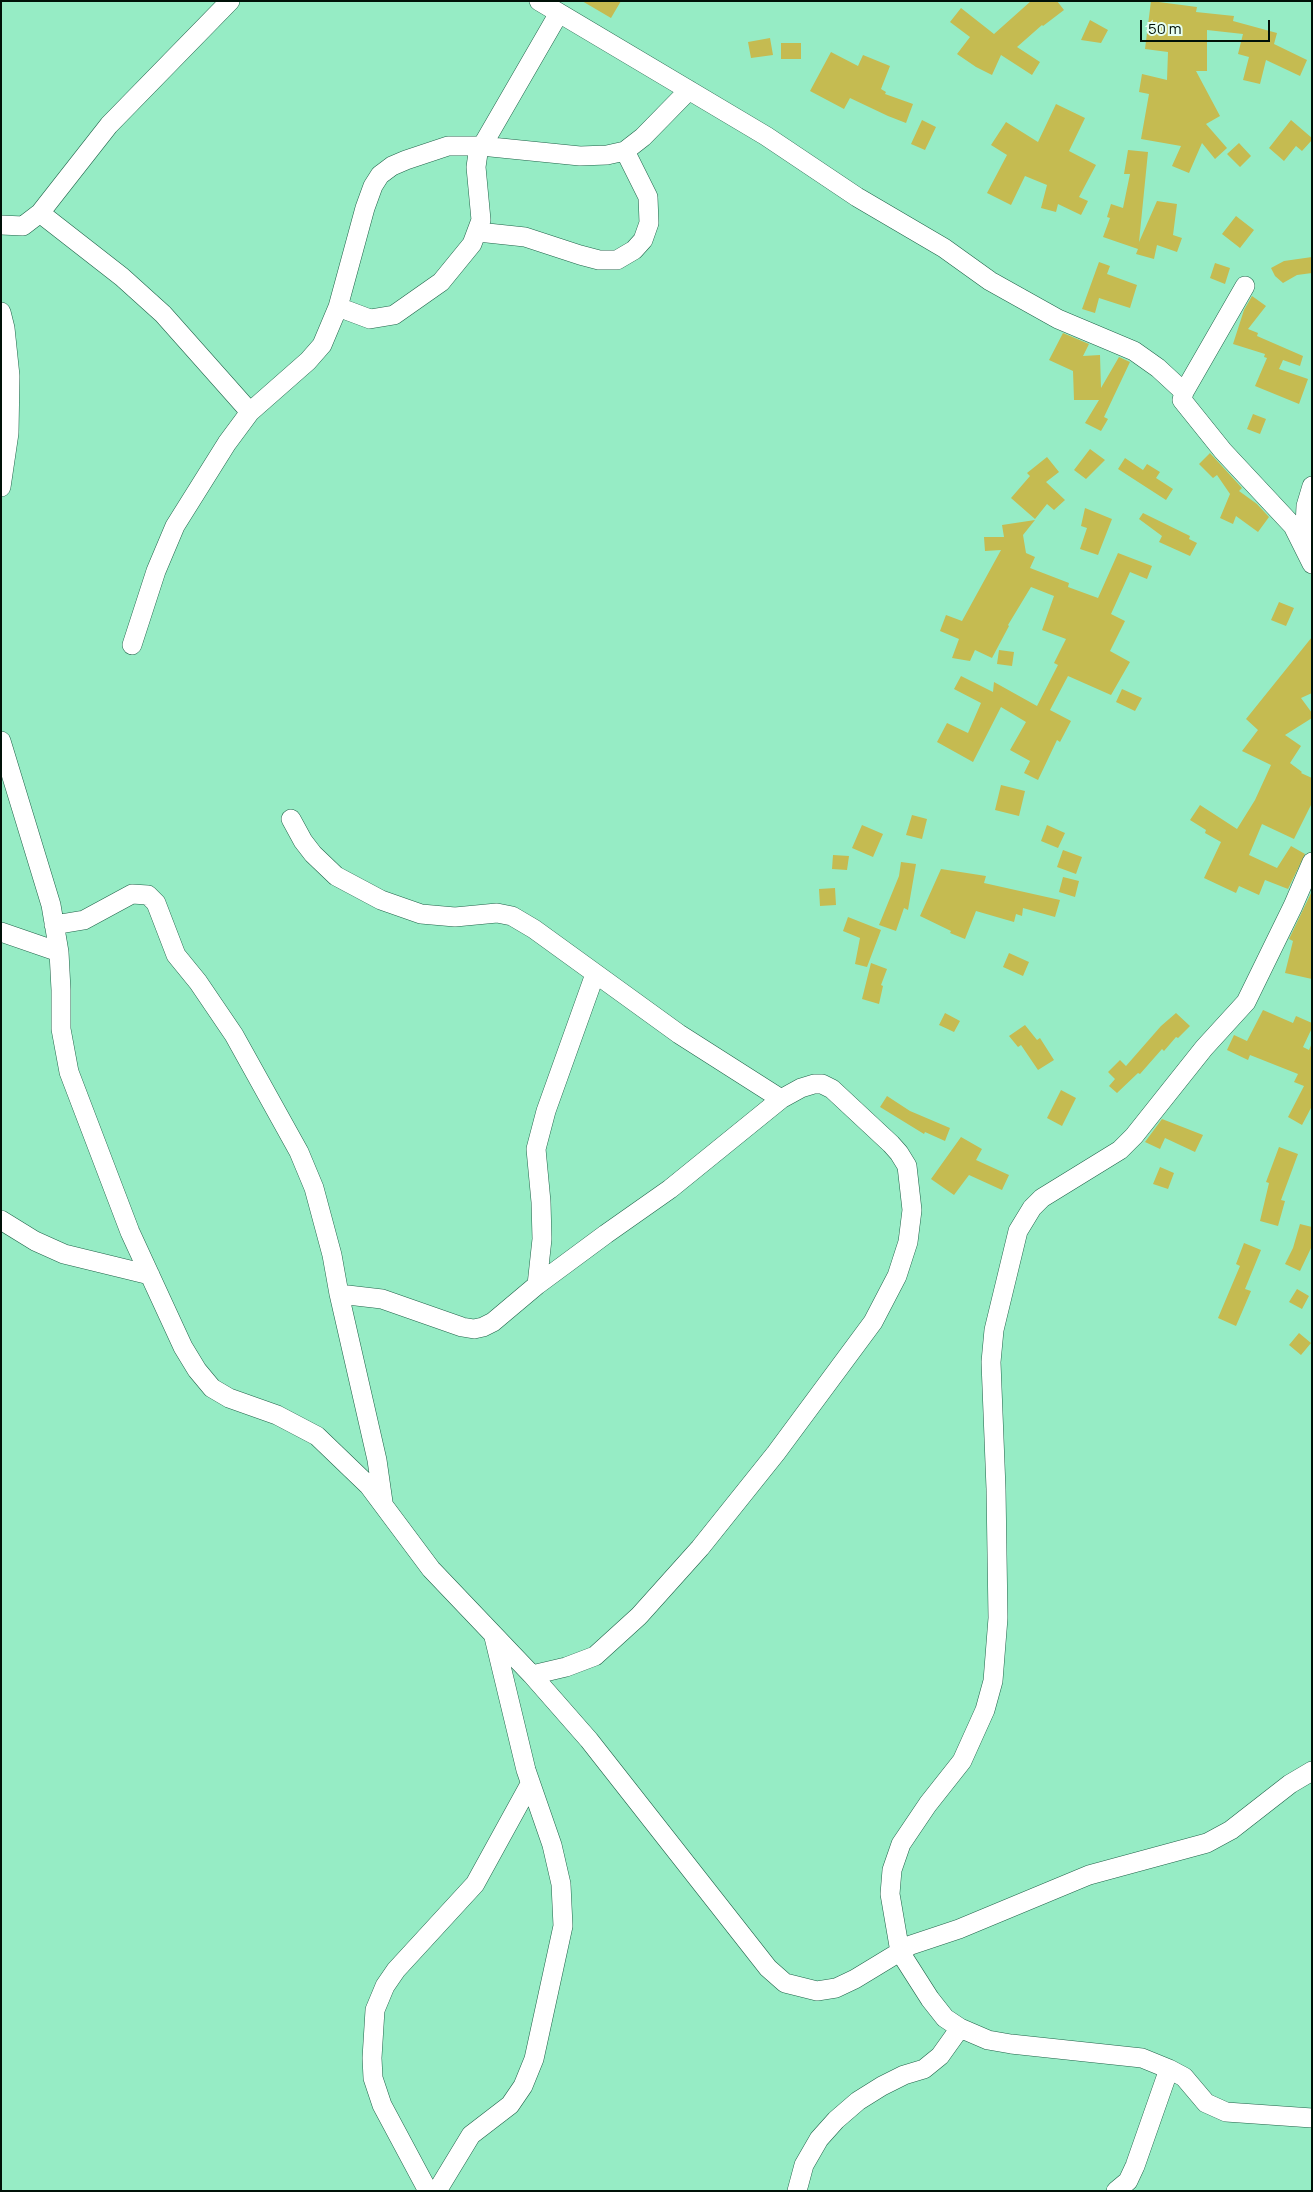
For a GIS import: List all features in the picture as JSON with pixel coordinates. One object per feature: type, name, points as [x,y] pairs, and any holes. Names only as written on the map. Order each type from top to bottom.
[{"type":"street","points":[[1,225],[23,226],[40,213],[109,124],[143,87],[230,1]]},
{"type":"street","points":[[539,1],[794,154],[858,197],[944,248],[990,281],[1058,319],[1134,351],[1158,368],[1184,392]]},
{"type":"street","points":[[338,307],[370,319],[394,315],[441,282],[472,244],[481,220],[476,167],[481,146],[560,13]]},
{"type":"street","points":[[132,645],[156,571],[175,526],[227,443],[250,412],[308,361],[322,345],[338,307],[365,208],[373,186],[380,175],[392,166],[406,160],[448,146],[481,146],[580,156],[608,156],[625,151],[643,137],[688,90]]},
{"type":"street","points":[[478,232],[526,237],[593,258],[617,260],[634,250],[643,240],[649,223],[650,210],[648,197],[625,151]]},
{"type":"street","points":[[40,213],[122,277],[163,314],[250,412]]},
{"type":"street","points":[[1245,286],[1184,392],[1182,400],[1223,450],[1293,526],[1311,563]]},
{"type":"street","points":[[1,312],[5,328],[10,376],[9,433],[1,486]]},
{"type":"street","points":[[1311,563],[1305,526],[1306,506],[1312,486]]},
{"type":"street","points":[[1,741],[51,905],[59,952],[62,990],[61,1029],[70,1072],[130,1232],[183,1347],[197,1370],[212,1388],[229,1398],[277,1415],[317,1436],[370,1486],[431,1569],[532,1675],[628,1787],[768,1968],[785,1983],[817,1991],[836,1988],[855,1979],[911,1945],[959,1929],[1088,1875],[1207,1843],[1231,1830],[1290,1784],[1312,1771]]},
{"type":"street","points":[[292,818],[303,841],[336,876],[380,900],[421,914],[436,917],[497,913],[512,916],[534,929],[679,1034],[782,1099]]},
{"type":"street","points":[[1312,862],[1293,906],[1246,1002],[1204,1048],[1134,1136],[1120,1150],[1042,1198],[1032,1208],[1018,1231],[994,1330],[991,1362],[996,1489],[998,1618],[993,1681],[985,1710],[962,1761],[928,1804],[901,1844],[895,1857],[890,1894],[900,1952],[930,2000],[945,2018],[960,2028],[988,2040],[1142,2058],[1184,2077],[1206,2103],[1226,2112],[1312,2118]]},
{"type":"street","points":[[54,925],[84,920],[132,894],[148,895],[156,902],[176,955],[227,1023],[298,1152],[314,1188],[332,1255],[339,1294],[377,1460],[383,1503]]},
{"type":"street","points":[[1,932],[59,952]]},
{"type":"street","points":[[537,1285],[542,1238],[536,1149],[546,1111],[595,974]]},
{"type":"street","points":[[339,1294],[382,1299],[462,1327],[474,1329],[493,1322],[537,1285],[670,1190],[782,1099],[802,1088],[822,1084],[832,1089],[899,1152],[908,1172],[912,1210],[908,1242],[897,1276],[873,1322],[776,1453],[700,1548],[639,1616],[595,1656],[566,1667],[532,1675]]},
{"type":"street","points":[[1,1220],[35,1241],[64,1254],[150,1275]]},
{"type":"street","points":[[437,2191],[472,2135],[510,2105],[523,2086],[534,2059],[558,1957],[563,1926],[560,1884],[552,1846],[530,1784],[494,1635]]},
{"type":"street","points":[[428,2191],[382,2105],[373,2078],[372,2058],[375,2010],[385,1986],[396,1970],[475,1884],[530,1784]]},
{"type":"street","points":[[797,2191],[804,2165],[819,2139],[836,2120],[858,2101],[882,2086],[924,2069],[940,2056],[960,2028]]},
{"type":"street","points":[[1116,2191],[1128,2181],[1135,2166],[1169,2069]]},
{"type":"building","points":[[582,1],[621,1],[611,18]]},
{"type":"building","points":[[1031,1],[1057,1],[1064,10],[1042,25],[1017,47],[1040,62],[1032,75],[1001,55],[992,75],[957,54],[970,37],[950,22],[961,8],[994,34]]},
{"type":"building","points":[[1151,1],[1197,7],[1196,12],[1234,16],[1233,21],[1277,33],[1274,44],[1307,60],[1300,76],[1266,60],[1260,84],[1243,80],[1249,57],[1238,54],[1243,34],[1207,30],[1207,71],[1196,71],[1220,116],[1206,124],[1227,148],[1215,159],[1202,143],[1189,173],[1172,166],[1181,146],[1141,139],[1149,94],[1139,92],[1142,74],[1167,80],[1168,52],[1145,49]]},
{"type":"building","points":[[1090,20],[1108,30],[1101,43],[1081,40]]},
{"type":"building","points":[[770,38],[773,55],[751,58],[748,42]]},
{"type":"building","points":[[781,43],[801,43],[801,59],[781,59]]},
{"type":"building","points":[[831,52],[858,66],[863,55],[890,66],[881,89],[886,92],[885,94],[913,104],[906,123],[850,98],[844,109],[810,91]]},
{"type":"building","points":[[1056,104],[1085,118],[1069,151],[1096,165],[1079,197],[1088,201],[1081,215],[1058,204],[1056,212],[1041,208],[1047,185],[1025,176],[1011,205],[987,193],[1007,155],[991,145],[1006,122],[1038,142]]},
{"type":"building","points":[[922,120],[936,127],[925,150],[911,144]]},
{"type":"building","points":[[1291,120],[1312,140],[1302,151],[1296,146],[1284,161],[1269,148]]},
{"type":"building","points":[[1239,143],[1251,156],[1240,167],[1227,154]]},
{"type":"building","points":[[1128,150],[1148,152],[1139,242],[1157,201],[1177,204],[1173,235],[1182,238],[1177,252],[1157,245],[1154,259],[1136,254],[1138,249],[1103,237],[1110,218],[1107,217],[1111,204],[1123,208],[1130,174],[1124,174]]},
{"type":"building","points":[[1236,216],[1254,230],[1240,248],[1222,234]]},
{"type":"building","points":[[1312,257],[1312,273],[1297,275],[1283,283],[1275,276],[1271,268],[1284,261]]},
{"type":"building","points":[[1099,262],[1110,266],[1107,274],[1137,285],[1130,308],[1099,298],[1095,313],[1082,309]]},
{"type":"building","points":[[1215,263],[1230,268],[1225,284],[1210,278]]},
{"type":"building","points":[[1252,296],[1266,306],[1248,329],[1258,333],[1257,336],[1303,356],[1300,366],[1283,360],[1279,369],[1308,379],[1299,404],[1255,386],[1267,358],[1264,357],[1265,354],[1233,344],[1244,310]]},
{"type":"building","points":[[1063,333],[1089,344],[1083,356],[1100,355],[1101,388],[1119,357],[1130,362],[1104,417],[1108,419],[1101,431],[1085,423],[1099,400],[1074,400],[1073,371],[1049,360]]},
{"type":"building","points":[[1253,414],[1266,419],[1260,434],[1247,429]]},
{"type":"building","points":[[1090,449],[1105,460],[1086,479],[1074,470]]},
{"type":"building","points":[[1210,453],[1242,488],[1239,491],[1257,504],[1269,517],[1258,532],[1236,516],[1233,524],[1220,518],[1230,494],[1217,475],[1213,478],[1199,464]]},
{"type":"building","points":[[1047,457],[1059,472],[1046,482],[1065,500],[1054,510],[1047,504],[1035,519],[1011,498],[1030,476],[1027,473]]},
{"type":"building","points":[[1125,458],[1143,470],[1147,464],[1160,472],[1156,478],[1173,489],[1166,500],[1118,469]]},
{"type":"building","points":[[1085,508],[1112,519],[1098,555],[1080,549],[1087,528],[1081,526]]},
{"type":"building","points":[[1143,513],[1190,536],[1189,539],[1197,543],[1190,556],[1159,542],[1162,536],[1139,519]]},
{"type":"building","points":[[1035,520],[1023,535],[1026,553],[1035,557],[1030,568],[1069,583],[1068,587],[1098,598],[1118,553],[1152,566],[1147,579],[1130,572],[1111,614],[1125,621],[1110,651],[1130,662],[1111,695],[1068,676],[1050,710],[1071,721],[1060,742],[1057,740],[1038,780],[1024,773],[1030,761],[1010,750],[1026,722],[1001,707],[973,762],[937,742],[947,723],[968,733],[981,703],[954,689],[961,676],[993,692],[994,682],[1037,706],[1058,665],[1054,663],[1066,639],[1042,630],[1054,596],[1031,587],[1008,625],[992,658],[975,650],[970,661],[952,658],[959,639],[940,631],[946,615],[962,621],[1001,550],[985,551],[984,537],[1004,537],[1002,525]]},
{"type":"building","points":[[1279,602],[1294,608],[1286,626],[1271,620]]},
{"type":"building","points":[[1312,637],[1312,693],[1301,698],[1312,713],[1312,718],[1285,735],[1301,746],[1290,763],[1301,773],[1312,778],[1312,803],[1294,839],[1262,824],[1249,855],[1277,868],[1291,846],[1305,854],[1288,889],[1265,880],[1259,895],[1239,886],[1236,893],[1204,878],[1221,842],[1205,833],[1206,830],[1190,820],[1200,805],[1237,829],[1255,800],[1271,765],[1242,751],[1258,730],[1246,719]]},
{"type":"building","points":[[999,650],[1014,652],[1012,666],[997,664]]},
{"type":"building","points":[[1122,689],[1142,698],[1135,711],[1116,702]]},
{"type":"building","points":[[1001,785],[1025,791],[1019,816],[995,810]]},
{"type":"building","points":[[912,815],[927,819],[922,839],[906,835]]},
{"type":"building","points":[[862,825],[883,834],[873,857],[852,848]]},
{"type":"building","points":[[1047,825],[1065,833],[1058,848],[1041,841]]},
{"type":"building","points":[[1063,850],[1082,857],[1076,874],[1057,867]]},
{"type":"building","points":[[833,855],[849,856],[847,870],[832,869]]},
{"type":"building","points":[[901,862],[916,864],[908,910],[904,908],[896,931],[879,925],[899,876]]},
{"type":"building","points":[[941,869],[986,876],[984,883],[1060,900],[1055,917],[1023,908],[1022,916],[1016,914],[1014,922],[976,911],[965,939],[950,933],[951,931],[920,916]]},
{"type":"building","points":[[1063,877],[1079,881],[1075,897],[1059,892]]},
{"type":"building","points":[[835,888],[836,905],[820,906],[819,889]]},
{"type":"building","points":[[1312,891],[1312,979],[1285,973],[1293,941],[1289,939]]},
{"type":"building","points":[[848,917],[881,930],[867,967],[855,964],[860,938],[843,931]]},
{"type":"building","points":[[1009,953],[1029,962],[1023,976],[1003,967]]},
{"type":"building","points":[[871,963],[887,969],[881,985],[883,986],[879,1004],[862,999]]},
{"type":"building","points":[[1263,1010],[1293,1023],[1296,1016],[1312,1023],[1312,1028],[1303,1047],[1309,1050],[1312,1043],[1312,1106],[1302,1125],[1288,1117],[1304,1086],[1294,1082],[1298,1074],[1250,1055],[1248,1060],[1227,1050],[1234,1035],[1247,1041]]},
{"type":"building","points":[[945,1013],[960,1021],[954,1032],[939,1025]]},
{"type":"building","points":[[1176,1013],[1190,1026],[1178,1038],[1176,1037],[1164,1051],[1162,1049],[1140,1074],[1138,1073],[1117,1093],[1109,1086],[1115,1079],[1108,1072],[1120,1060],[1126,1066],[1161,1026]]},
{"type":"building","points":[[1025,1025],[1037,1040],[1040,1038],[1054,1060],[1038,1070],[1021,1045],[1018,1047],[1009,1036]]},
{"type":"building","points":[[1061,1090],[1076,1098],[1062,1126],[1047,1118]]},
{"type":"building","points":[[887,1096],[910,1111],[950,1128],[945,1141],[925,1132],[924,1134],[880,1107]]},
{"type":"building","points":[[1162,1119],[1203,1135],[1195,1152],[1165,1138],[1160,1149],[1145,1142]]},
{"type":"building","points":[[961,1137],[982,1149],[976,1160],[1009,1175],[1002,1190],[969,1175],[954,1195],[931,1179]]},
{"type":"building","points":[[1279,1147],[1298,1154],[1281,1200],[1285,1201],[1278,1226],[1260,1221],[1269,1183],[1266,1182]]},
{"type":"building","points":[[1160,1167],[1174,1173],[1168,1189],[1153,1184]]},
{"type":"building","points":[[1300,1224],[1312,1227],[1312,1246],[1300,1271],[1285,1264],[1293,1248]]},
{"type":"building","points":[[1244,1243],[1261,1250],[1245,1289],[1251,1291],[1236,1326],[1218,1318],[1240,1266],[1236,1264]]},
{"type":"building","points":[[1297,1289],[1309,1296],[1302,1309],[1289,1302]]},
{"type":"building","points":[[1299,1333],[1311,1343],[1301,1355],[1289,1345]]}]
